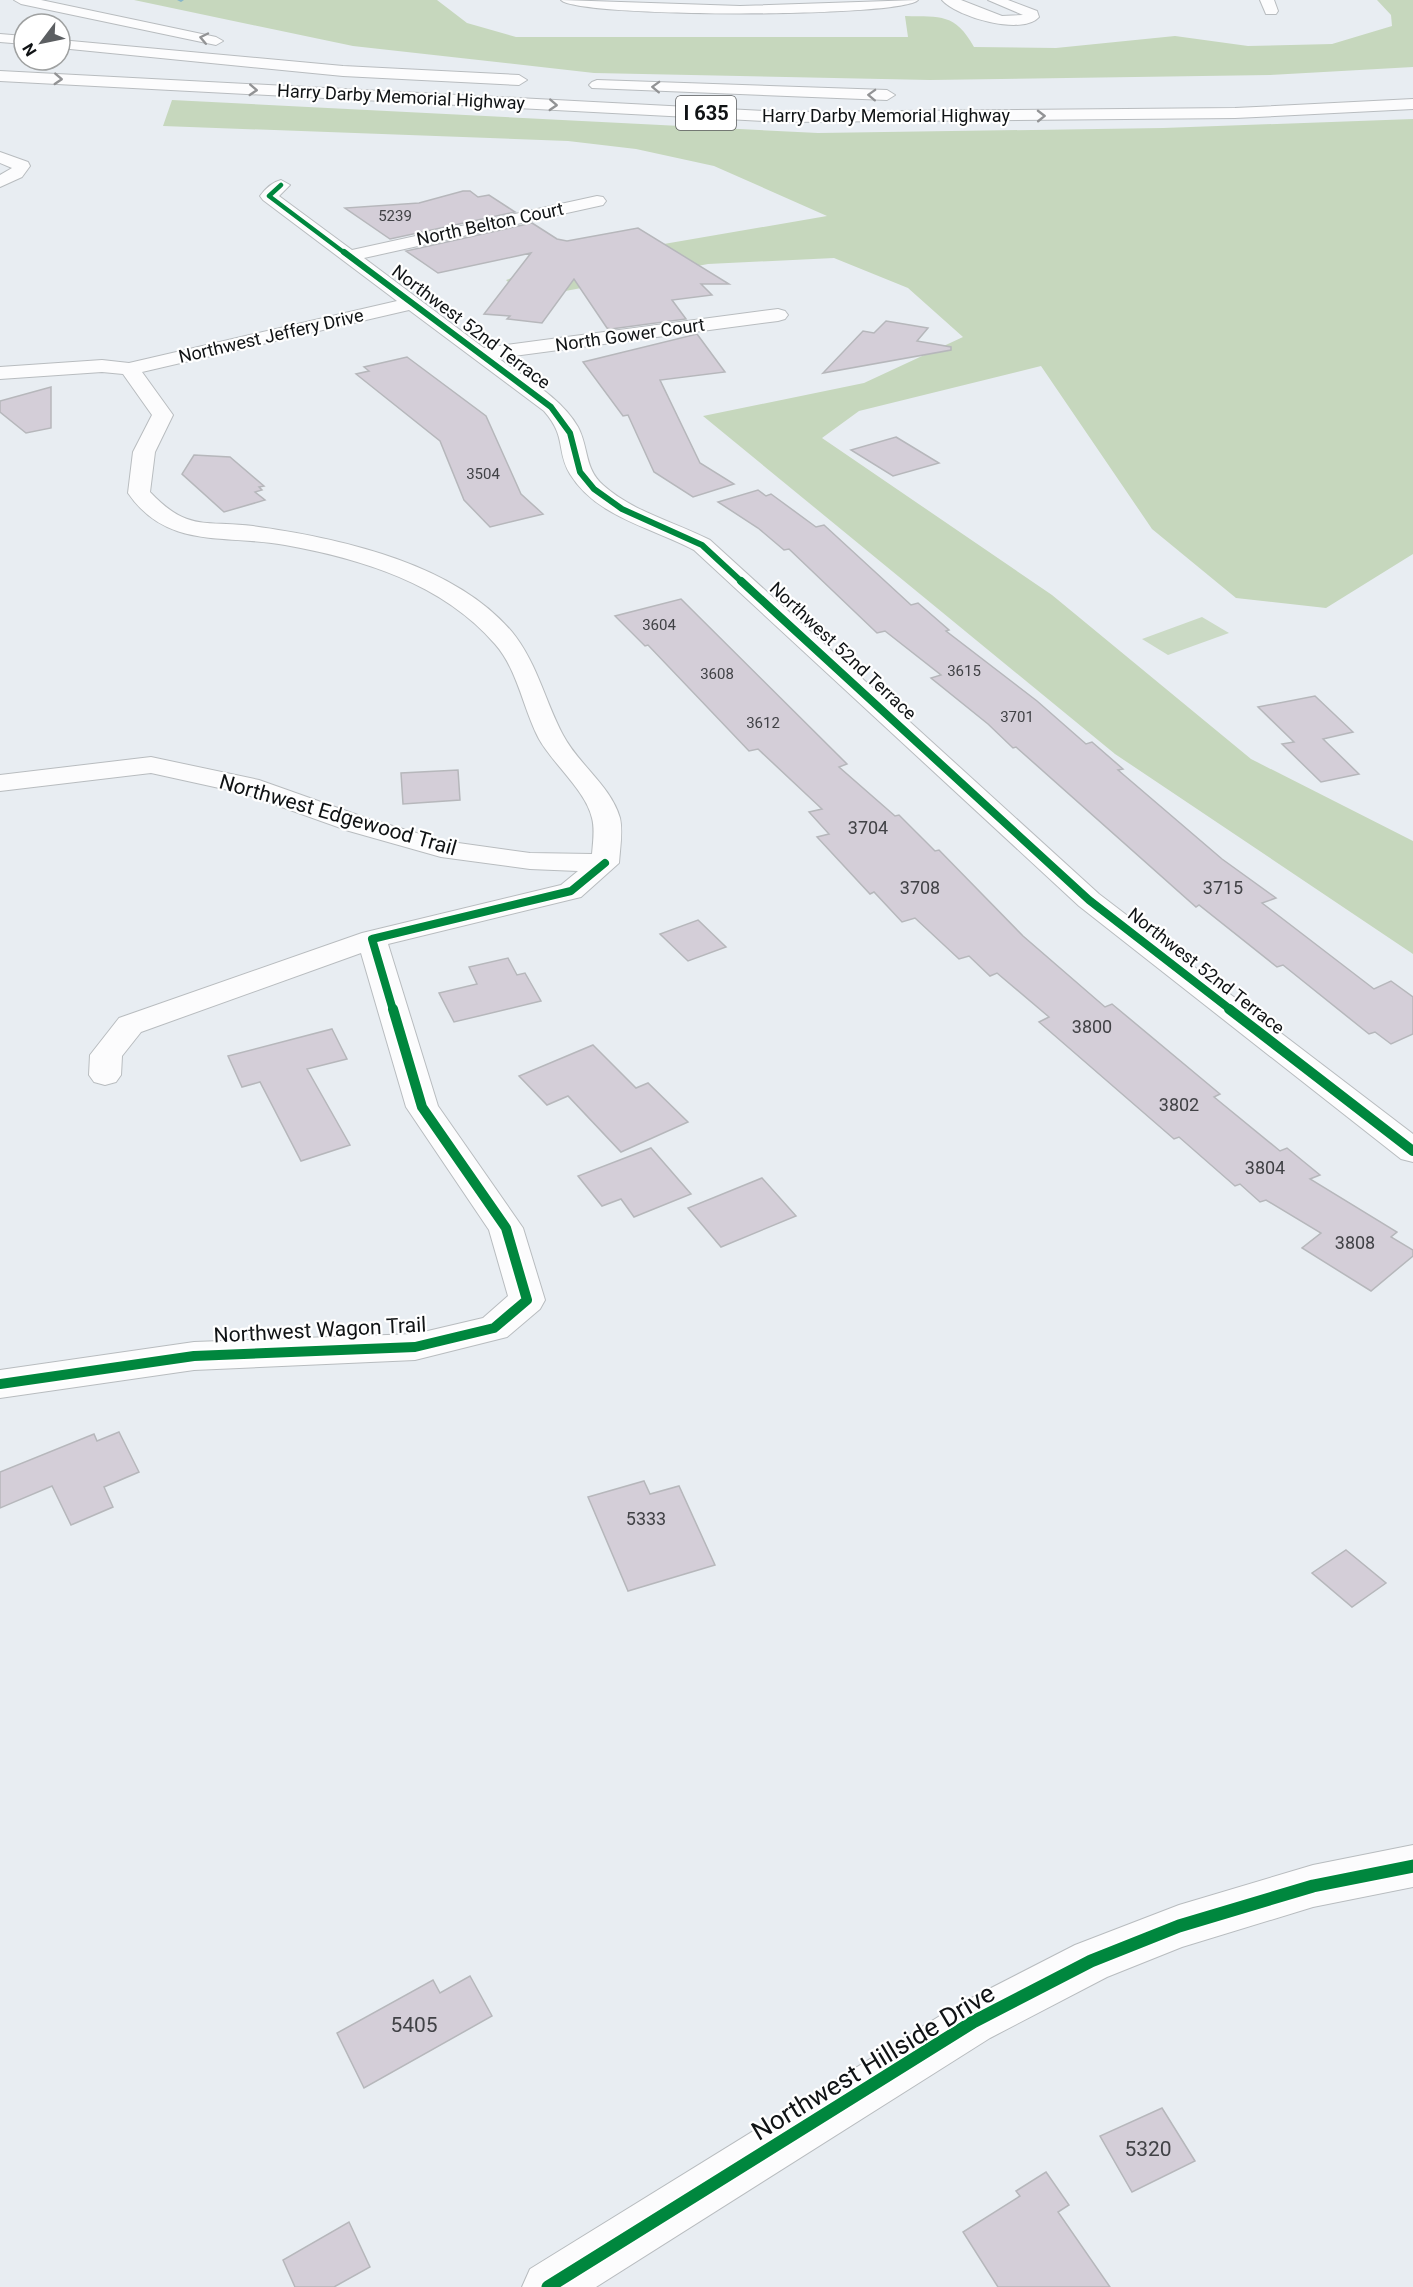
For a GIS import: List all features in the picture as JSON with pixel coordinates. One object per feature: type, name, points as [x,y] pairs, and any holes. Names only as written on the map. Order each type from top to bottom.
[{"type":"main road","points":[[21,0],[238,45],[449,76]]},
{"type":"main road","points":[[568,0],[672,10],[742,11],[824,9],[911,0]]},
{"type":"main road","points":[[949,0],[1002,20],[1020,21],[1032,17],[1032,14],[995,0]]},
{"type":"main road","points":[[72,45],[343,71],[449,76]]},
{"type":"main road","name":"Harry Darby Memorial Highway","points":[[0,76],[783,117],[1223,114],[1413,104]]},
{"type":"main road","name":"Harry Darby Memorial Highway","points":[[449,76],[532,81]]},
{"type":"main road","name":"Harry Darby Memorial Highway","points":[[579,84],[904,96]]},
{"type":"main road","points":[[0,158],[22,166],[16,173],[0,182]]},
{"type":"main road","name":"Northwest 52nd Terrace","points":[[281,185],[269,196],[551,407],[564,422],[571,437],[575,462],[592,488],[628,510],[702,545],[1089,900],[1413,1151]]},
{"type":"main road","name":"North Belton Court","points":[[348,255],[597,201]]},
{"type":"main road","name":"Northwest Jeffery Drive","points":[[0,373],[102,366],[129,369],[412,303]]},
{"type":"main road","name":"North Gower Court","points":[[481,354],[778,315]]},
{"type":"main road","points":[[105,1076],[106,1055],[130,1025],[372,939],[572,891],[605,863],[606,816],[556,747],[527,679],[506,641],[469,605],[396,567],[320,544],[249,532],[184,529],[155,513],[139,493],[144,452],[163,415],[129,369]]},
{"type":"main road","name":"Northwest Edgewood Trail","points":[[0,783],[151,765],[249,786],[359,825],[441,849],[530,861],[605,863]]},
{"type":"main road","name":"Northwest Wagon Trail","points":[[0,1384],[194,1356],[415,1347],[494,1328],[527,1300],[506,1228],[422,1107],[372,939]]},
{"type":"main road","name":"Northwest Hillside Drive","points":[[548,2287],[973,2022],[1091,1961],[1179,1926],[1301,1889],[1413,1866]]},
{"type":"green space","points":[[134,0],[437,0],[467,23],[516,37],[908,37],[905,16],[928,16],[946,19],[953,23],[967,36],[974,47],[1056,48],[1175,36],[1248,46],[1332,44],[1392,26],[1391,15],[1377,0],[1413,0],[1413,67],[1270,75],[930,80],[594,73],[353,46]]},
{"type":"green space","points":[[172,100],[818,133],[1163,128],[1413,119],[1413,554],[1326,608],[1236,598],[1152,529],[1041,366],[859,411],[822,438],[1052,595],[1251,759],[1413,841],[1413,954],[1115,754],[703,416],[864,383],[963,337],[908,288],[834,258],[708,264],[539,296],[518,292],[506,280],[565,261],[827,216],[714,166],[636,149],[568,141],[163,126]]},
{"type":"green space","points":[[1202,617],[1229,633],[1168,655],[1142,639]]},
{"type":"building","points":[[470,191],[478,197],[489,195],[515,212],[390,239],[345,208],[419,203]]},
{"type":"building","points":[[532,223],[557,239],[567,241],[638,228],[729,284],[701,284],[712,295],[672,300],[686,319],[611,329],[607,328],[574,279],[542,323],[507,319],[510,316],[484,314],[531,253],[438,273],[406,251]]},
{"type":"building","points":[[886,321],[928,328],[917,341],[951,347],[951,350],[823,373],[863,331],[874,333]]},
{"type":"building","points":[[697,334],[725,372],[660,380],[700,463],[734,484],[693,497],[654,472],[628,415],[623,416],[583,362]]},
{"type":"building","points":[[407,357],[486,416],[521,494],[543,514],[490,527],[464,500],[440,441],[356,374],[369,371],[364,367]]},
{"type":"building","points":[[51,387],[51,428],[26,433],[0,412],[0,401]]},
{"type":"building","points":[[896,437],[939,463],[893,476],[851,450]]},
{"type":"building","points":[[194,455],[230,457],[264,486],[259,487],[262,490],[255,492],[265,500],[224,512],[182,474]]},
{"type":"building","points":[[758,490],[766,496],[771,494],[816,527],[824,525],[911,605],[918,603],[949,630],[946,631],[1037,701],[1086,744],[1092,742],[1123,769],[1118,770],[1222,859],[1276,898],[1262,903],[1374,989],[1391,981],[1413,997],[1413,1034],[1391,1044],[1375,1032],[1369,1034],[1283,965],[1277,967],[1199,905],[1196,907],[1016,747],[1013,748],[988,724],[931,678],[941,675],[885,631],[877,633],[789,549],[784,550],[758,528],[718,502]]},
{"type":"building","points":[[681,599],[847,764],[839,767],[895,816],[899,815],[935,851],[939,850],[1023,936],[1105,1007],[1112,1004],[1220,1094],[1214,1097],[1280,1151],[1287,1148],[1320,1175],[1310,1179],[1397,1232],[1391,1237],[1413,1250],[1413,1256],[1371,1291],[1302,1248],[1321,1233],[1266,1200],[1260,1202],[1240,1184],[1235,1186],[1179,1137],[1174,1139],[1039,1022],[1049,1017],[997,973],[990,976],[969,956],[959,959],[915,918],[902,922],[874,892],[870,894],[817,837],[829,834],[809,812],[822,809],[758,749],[749,751],[648,645],[645,646],[615,616]]},
{"type":"building","points":[[1315,696],[1353,732],[1323,739],[1359,774],[1321,782],[1282,744],[1294,742],[1258,707]]},
{"type":"building","points":[[458,770],[460,800],[403,804],[401,773]]},
{"type":"building","points":[[698,920],[726,947],[688,961],[660,934]]},
{"type":"building","points":[[508,958],[517,975],[525,973],[541,1001],[454,1022],[439,993],[477,984],[469,967]]},
{"type":"building","points":[[332,1029],[347,1059],[307,1069],[350,1145],[301,1161],[260,1082],[242,1087],[228,1056]]},
{"type":"building","points":[[593,1045],[636,1088],[648,1083],[688,1122],[621,1152],[568,1096],[547,1105],[519,1076]]},
{"type":"building","points":[[651,1148],[691,1194],[634,1217],[621,1199],[602,1206],[578,1176]]},
{"type":"building","points":[[762,1178],[796,1216],[721,1247],[688,1208]]},
{"type":"building","points":[[119,1432],[139,1472],[104,1487],[113,1507],[71,1525],[52,1486],[0,1508],[0,1472],[94,1434],[97,1441]]},
{"type":"building","points":[[644,1481],[650,1494],[679,1486],[715,1565],[628,1591],[588,1497]]},
{"type":"building","points":[[1346,1550],[1386,1583],[1352,1607],[1312,1573]]},
{"type":"building","points":[[470,1976],[492,2016],[364,2088],[337,2033],[433,1980],[440,1993]]},
{"type":"building","points":[[1162,2108],[1195,2161],[1132,2192],[1100,2136]]},
{"type":"building","points":[[1046,2172],[1069,2205],[1058,2212],[1110,2287],[998,2287],[963,2232],[1020,2196],[1016,2191]]},
{"type":"building","points":[[349,2222],[370,2267],[334,2287],[295,2287],[283,2260]]},
{"type":"cycle path","points":[[281,185],[269,196],[551,407],[570,433],[580,472],[594,489],[622,509],[702,545],[1089,900],[1413,1151]]},
{"type":"cycle path","points":[[0,1384],[194,1356],[415,1347],[494,1328],[527,1300],[506,1228],[422,1107],[372,939],[571,891],[605,863]]},
{"type":"cycle path","points":[[548,2287],[973,2022],[1091,1961],[1179,1926],[1313,1886],[1413,1866]]}]
